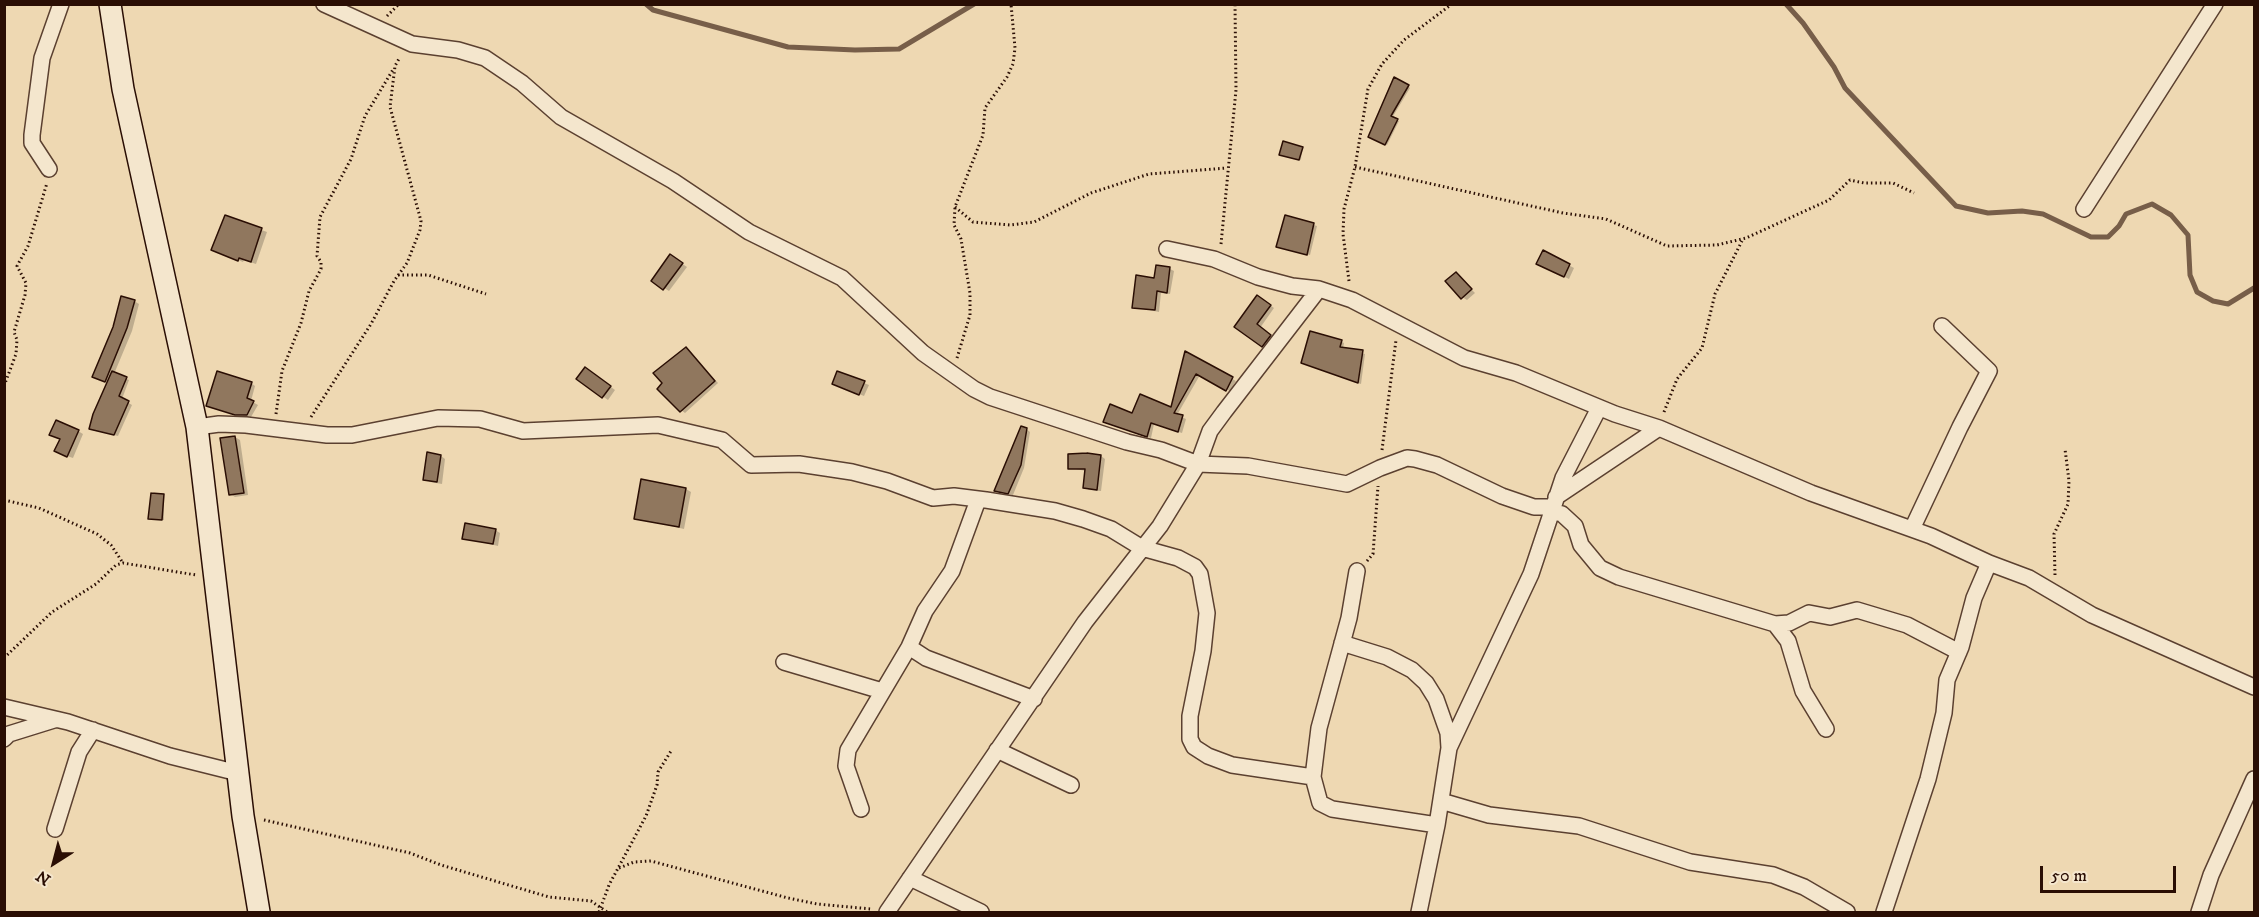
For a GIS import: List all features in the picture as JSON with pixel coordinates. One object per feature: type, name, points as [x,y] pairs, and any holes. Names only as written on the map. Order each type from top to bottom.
[{"type":"street","points":[[49,170],[32,143],[32,135],[42,58],[61,4]]},
{"type":"street","points":[[110,4],[123,89],[196,427],[243,816],[259,912]]},
{"type":"street","points":[[324,4],[408,42],[433,49],[458,50],[485,58],[522,84],[561,117],[672,181],[749,232],[842,278],[923,353],[951,374],[990,397],[1127,442],[1161,450],[1198,464],[1248,465],[1347,484],[1407,458],[1415,459],[1437,465],[1502,496],[1534,507],[1553,505],[1659,428]]},
{"type":"street","points":[[2084,209],[2215,4]]},
{"type":"street","points":[[1167,249],[1220,261],[1280,283],[1319,289],[1352,300],[1398,326],[1464,358],[1516,373],[1599,408],[1659,428],[1811,494],[1912,529],[2029,578],[2117,627],[2254,687]]},
{"type":"street","points":[[887,911],[1085,622],[1160,526],[1198,464],[1210,431],[1319,289]]},
{"type":"street","points":[[1912,529],[1989,371],[1942,326]]},
{"type":"street","points":[[1419,912],[1437,825],[1449,748],[1531,573],[1553,505],[1599,408]]},
{"type":"street","points":[[196,427],[219,424],[296,429],[327,435],[352,435],[422,419],[461,417],[480,419],[523,431],[658,425],[722,440],[750,465],[799,464],[887,481],[933,498],[954,496],[1055,511],[1083,519],[1111,529],[1142,548],[1178,558],[1195,567],[1200,574],[1207,613],[1203,651],[1190,716],[1190,739],[1194,747],[1208,756],[1232,765],[1313,777]]},
{"type":"street","points":[[861,808],[845,758],[909,647],[925,611],[952,572],[978,500]]},
{"type":"street","points":[[1553,505],[1575,526],[1581,545],[1600,568],[1619,577],[1775,624],[1789,623],[1809,613],[1830,617],[1857,610],[1907,625],[1959,652]]},
{"type":"street","points":[[1884,912],[1928,779],[1944,713],[1947,680],[1959,652],[1974,598],[1989,563]]},
{"type":"street","points":[[1357,571],[1342,643],[1319,728],[1313,777],[1320,803],[1326,807],[1437,825]]},
{"type":"street","points":[[1775,624],[1788,641],[1803,691],[1826,729]]},
{"type":"street","points":[[1342,643],[1388,657],[1412,670],[1426,683],[1445,722],[1449,748]]},
{"type":"street","points":[[909,647],[926,658],[1034,699]]},
{"type":"street","points":[[784,662],[882,691]]},
{"type":"street","points":[[4,707],[93,730],[170,756],[238,772]]},
{"type":"street","points":[[4,739],[9,734],[58,720]]},
{"type":"street","points":[[55,829],[79,752],[93,730]]},
{"type":"street","points":[[997,750],[1071,785]]},
{"type":"street","points":[[2199,912],[2211,875],[2254,779]]},
{"type":"street","points":[[1441,801],[1501,817],[1515,816],[1579,826],[1690,862],[1773,875],[1804,887],[1847,912]]},
{"type":"street","points":[[910,878],[981,912]]},
{"type":"path","points":[[951,374],[970,315],[970,292],[962,239],[954,225],[955,207],[983,135],[985,108],[1007,77],[1013,64],[1015,48],[1011,4]]},
{"type":"path","points":[[1220,261],[1236,90],[1235,4]]},
{"type":"path","points":[[1352,300],[1343,225],[1344,209],[1355,167],[1368,89],[1382,64],[1404,40],[1452,4]]},
{"type":"path","points":[[273,428],[282,371],[301,323],[309,291],[321,269],[321,262],[317,255],[320,217],[351,159],[365,116],[408,42]]},
{"type":"path","points":[[296,429],[314,414],[327,396],[407,263],[416,244],[421,221],[390,107],[395,66]]},
{"type":"path","points":[[1355,167],[1563,213],[1606,219],[1667,246],[1717,245],[1743,239],[1829,200],[1850,180],[1864,183],[1893,183],[1914,193]]},
{"type":"path","points":[[955,207],[973,222],[1010,225],[1034,222],[1090,192],[1149,174],[1227,168]]},
{"type":"path","points":[[4,386],[16,354],[17,340],[14,332],[25,295],[26,283],[17,266],[40,211],[49,170]]},
{"type":"path","points":[[1659,428],[1677,379],[1702,348],[1707,317],[1715,294],[1743,239]]},
{"type":"path","points":[[398,275],[428,275],[486,294]]},
{"type":"path","points":[[2055,593],[2054,534],[2068,504],[2069,481],[2065,449]]},
{"type":"path","points":[[4,500],[15,500],[39,508],[97,534],[111,545],[123,563]]},
{"type":"path","points":[[4,658],[62,604],[96,584],[116,565],[123,563],[216,578]]},
{"type":"path","points":[[599,912],[646,816],[657,784],[658,772],[671,751]]},
{"type":"path","points":[[243,816],[410,853],[441,865],[549,897],[591,901],[607,912]]},
{"type":"path","points":[[619,868],[634,862],[651,861],[745,888],[817,904],[887,911]]},
{"type":"building","points":[[1394,77],[1409,85],[1391,116],[1398,119],[1385,145],[1368,137]]},
{"type":"building","points":[[1283,141],[1303,147],[1299,160],[1279,155]]},
{"type":"building","points":[[225,215],[262,228],[251,262],[239,258],[238,261],[211,250]]},
{"type":"building","points":[[1285,215],[1314,223],[1307,255],[1276,247]]},
{"type":"building","points":[[1543,250],[1570,264],[1564,277],[1536,264]]},
{"type":"building","points":[[670,254],[683,263],[663,290],[651,281]]},
{"type":"building","points":[[1156,265],[1170,267],[1167,293],[1157,291],[1155,310],[1132,308],[1136,275],[1154,278]]},
{"type":"building","points":[[1456,272],[1472,289],[1461,299],[1445,281]]},
{"type":"building","points":[[1257,295],[1271,305],[1257,324],[1271,335],[1262,347],[1234,327]]},
{"type":"building","points":[[121,296],[135,300],[127,328],[105,382],[92,377],[113,327]]},
{"type":"building","points":[[1310,331],[1342,340],[1340,347],[1363,350],[1358,383],[1301,363]]},
{"type":"building","points":[[686,347],[715,381],[680,412],[657,389],[662,383],[653,373]]},
{"type":"building","points":[[1185,351],[1233,377],[1226,391],[1196,374],[1174,413],[1183,415],[1178,432],[1151,423],[1147,437],[1103,422],[1110,404],[1132,413],[1140,394],[1171,407]]},
{"type":"building","points":[[585,367],[611,386],[602,398],[576,379]]},
{"type":"building","points":[[112,371],[127,377],[119,396],[129,401],[114,435],[89,429],[93,414]]},
{"type":"building","points":[[217,371],[252,382],[247,398],[254,401],[247,415],[235,415],[206,406]]},
{"type":"building","points":[[837,371],[865,381],[859,395],[832,384]]},
{"type":"building","points":[[56,420],[79,430],[67,457],[54,451],[60,439],[49,435]]},
{"type":"building","points":[[1021,426],[1027,428],[1021,465],[1008,494],[994,491]]},
{"type":"building","points":[[235,436],[244,493],[229,495],[220,438]]},
{"type":"building","points":[[427,452],[441,455],[437,482],[423,480]]},
{"type":"building","points":[[1068,454],[1101,455],[1097,490],[1083,488],[1085,469],[1068,469]]},
{"type":"building","points":[[641,479],[686,488],[679,527],[634,519]]},
{"type":"building","points":[[151,493],[164,494],[162,520],[148,519]]},
{"type":"building","points":[[465,523],[496,529],[493,544],[462,539]]},
{"type":"waterway","points":[[646,4],[653,10],[788,47],[855,50],[899,49],[974,4]]},
{"type":"waterway","points":[[1786,4],[1803,23],[1834,67],[1845,88],[1956,206],[1988,213],[2022,211],[2043,214],[2091,237],[2108,237],[2119,226],[2126,214],[2152,204],[2171,215],[2188,235],[2190,275],[2197,292],[2213,301],[2228,304],[2254,288]]}]
